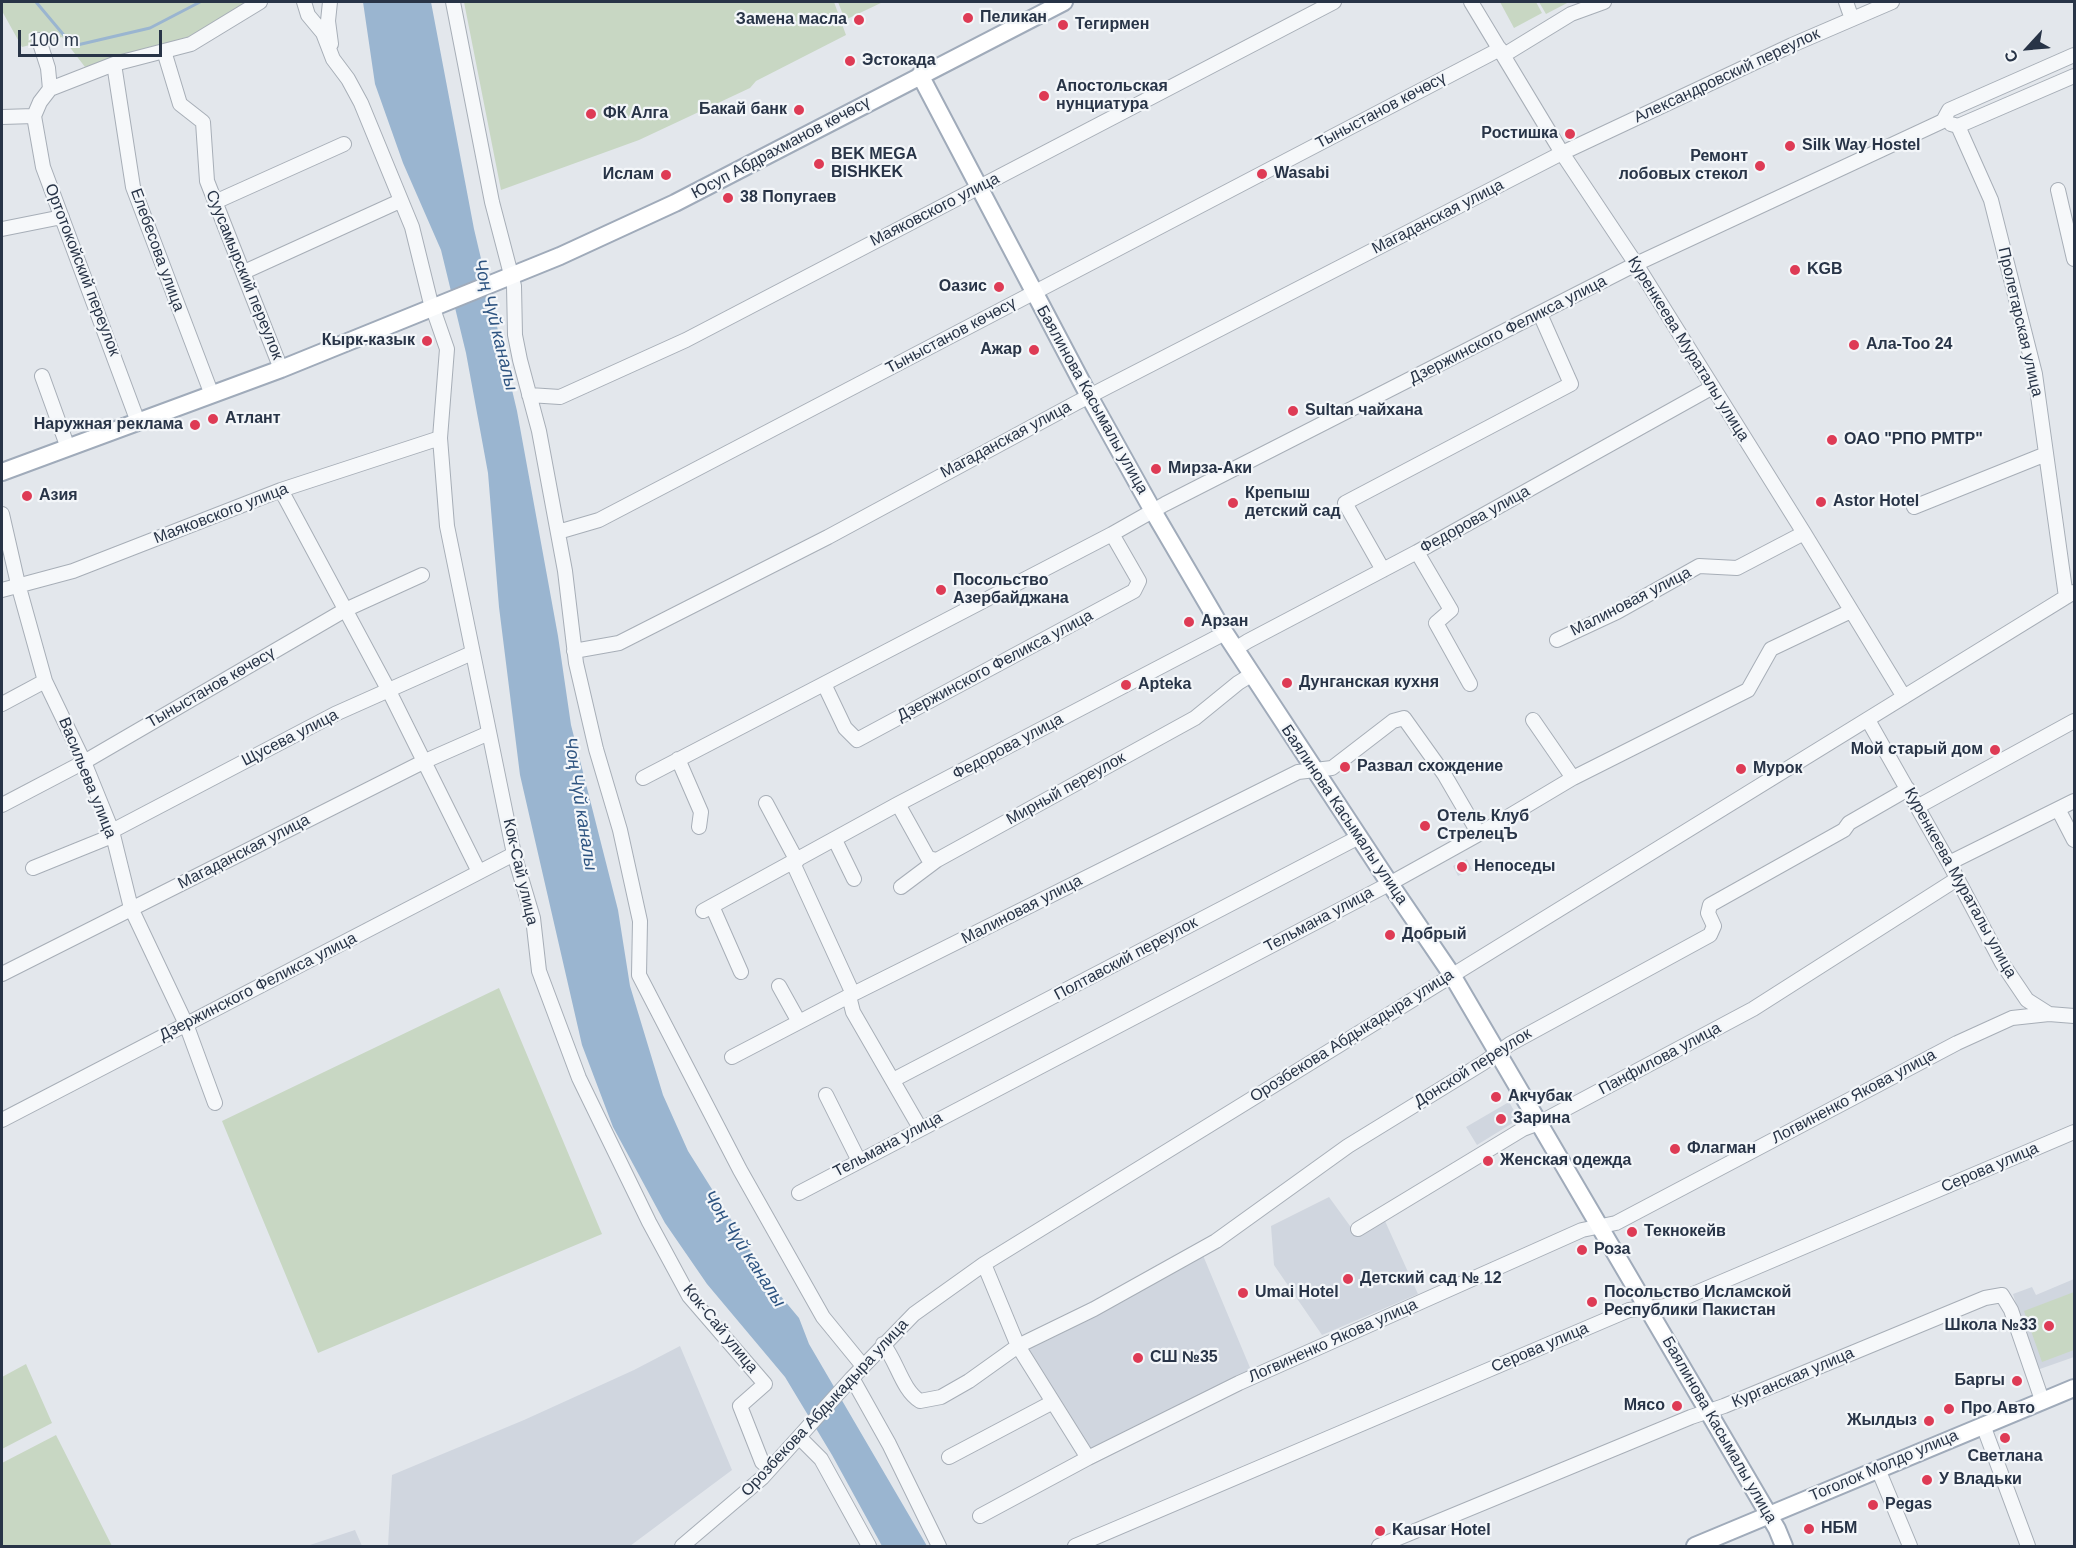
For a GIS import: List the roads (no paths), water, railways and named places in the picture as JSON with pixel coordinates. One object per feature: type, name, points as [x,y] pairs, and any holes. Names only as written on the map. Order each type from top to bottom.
[{"type":"main road","name":"Юсуп Абдрахманов көчөсү","points":[[438,305],[560,256],[675,203],[1064,2]]},
{"type":"main road","name":"Баялинова Касымалы улица","points":[[920,75],[1033,293],[1153,511],[1251,675],[1452,975],[1769,1515],[1784,1546]]},
{"type":"main road","points":[[2,472],[281,369],[438,305]]},
{"type":"main road","name":"Тоголок Молдо улица","points":[[1704,1545],[1769,1515],[1983,1425],[2043,1400],[2073,1391]]},
{"type":"street","points":[[2,117],[34,116],[40,102],[50,90],[114,64],[191,44],[260,2]]},
{"type":"street","name":"Кок-Сай улица","points":[[304,2],[308,15],[322,33],[333,59],[348,79],[361,103],[412,227],[438,305],[447,349],[440,438],[447,526],[514,854],[533,918],[539,971],[579,1078],[649,1222],[689,1296],[765,1384],[740,1406],[762,1462],[770,1469]]},
{"type":"street","points":[[330,2],[328,21],[333,59]]},
{"type":"street","points":[[453,2],[492,202],[512,276],[515,335],[539,431],[566,571],[574,651],[596,749],[620,830],[640,921],[639,975],[741,1170],[823,1317],[863,1366]]},
{"type":"street","name":"Маяковского улица","points":[[529,395],[560,397],[675,344],[1334,2]]},
{"type":"street","name":"Куренкеева Мураталы улица","points":[[1471,2],[1562,153],[1636,264],[1904,697]]},
{"type":"street","points":[[1502,52],[1571,14],[1604,2]]},
{"type":"street","points":[[1846,2],[1852,19]]},
{"type":"street","name":"Александровский переулок","points":[[1562,153],[1892,2]]},
{"type":"street","points":[[39,40],[48,68],[50,90]]},
{"type":"street","name":"Суусамырский переулок","points":[[164,51],[180,104],[203,122],[207,181],[281,369]]},
{"type":"street","name":"Тыныстанов көчөсү","points":[[558,532],[599,520],[1033,293],[1502,52]]},
{"type":"street","name":"Дзержинского Феликса улица","points":[[643,778],[1153,511],[1636,264],[1943,122],[1949,110],[2074,55]]},
{"type":"street","name":"Елебесова улица","points":[[114,64],[133,187],[212,395]]},
{"type":"street","points":[[1943,122],[1958,126],[2074,76]]},
{"type":"street","name":"Ортотокойский переулок","points":[[34,116],[43,167],[138,422]]},
{"type":"street","name":"Пролетарская улица","points":[[1958,126],[1991,200],[2035,374],[2070,594]]},
{"type":"street","points":[[215,202],[344,144]]},
{"type":"street","name":"Магаданская улица","points":[[574,651],[619,643],[828,537],[1089,396],[1562,153]]},
{"type":"street","points":[[2058,190],[2074,259]]},
{"type":"street","points":[[244,272],[400,201]]},
{"type":"street","points":[[2,230],[62,218]]},
{"type":"street","points":[[1383,570],[1345,502],[1571,384],[1540,314]]},
{"type":"street","points":[[42,376],[68,448]]},
{"type":"street","name":"Федорова улица","points":[[1235,649],[1248,640],[1417,552],[1713,387]]},
{"type":"street","name":"Маяковского улица","points":[[2,590],[73,571],[281,490],[440,438]]},
{"type":"street","points":[[1914,507],[2046,454]]},
{"type":"street","points":[[281,490],[389,691],[479,872]]},
{"type":"street","name":"Васильева улица","points":[[2,514],[18,584],[45,681],[84,762],[112,833],[131,908],[186,1024],[215,1103]]},
{"type":"street","name":"Малиновая улица","points":[[1557,640],[1617,612],[1700,566],[1737,568],[1804,533]]},
{"type":"street","name":"Дзержинского Феликса улица","points":[[824,684],[845,728],[857,740],[1134,591],[1139,581],[1112,534]]},
{"type":"street","points":[[1417,552],[1451,610],[1436,623],[1470,684]]},
{"type":"street","name":"Тыныстанов көчөсү","points":[[2,805],[84,762],[345,610],[422,575]]},
{"type":"street","name":"Орозбекова Абдыкадыра улица","points":[[682,1546],[741,1498],[770,1469],[883,1344],[914,1314],[984,1264],[2070,594]]},
{"type":"street","name":"Тельмана улица","points":[[799,1193],[1389,884],[1573,778],[1748,690],[1771,649],[1851,611]]},
{"type":"street","name":"Федорова улица","points":[[741,972],[707,908],[898,804],[1225,633]]},
{"type":"street","name":"Щусева улица","points":[[33,868],[112,833],[322,720],[472,652]]},
{"type":"street","name":"Мирный переулок","points":[[901,887],[937,860],[1195,717],[1251,675]]},
{"type":"street","points":[[2,705],[45,681]]},
{"type":"street","name":"Малиновая улица","points":[[732,1057],[851,995],[1298,772],[1332,768],[1393,721],[1404,718],[1444,774],[1479,834]]},
{"type":"street","points":[[1533,720],[1573,778]]},
{"type":"street","name":"Куренкеева Мураталы улица","points":[[1868,720],[1949,863],[2002,963],[2027,1000],[2049,1014]]},
{"type":"street","points":[[1917,807],[2074,721]]},
{"type":"street","name":"Магаданская улица","points":[[2,974],[423,762],[489,733]]},
{"type":"street","points":[[678,759],[701,812],[699,826]]},
{"type":"street","name":"Донской переулок","points":[[883,1344],[912,1396],[920,1401],[941,1397],[1018,1346],[1094,1309],[1216,1241],[1348,1146],[1484,1063],[1497,1052],[1710,935],[1714,926],[1708,913],[1710,905],[1844,830],[1849,823],[1908,789]]},
{"type":"street","points":[[1949,863],[2074,801]]},
{"type":"street","points":[[766,803],[795,862],[851,995],[853,1012],[920,1128]]},
{"type":"street","points":[[898,804],[928,858],[937,860]]},
{"type":"street","points":[[2058,809],[2074,840]]},
{"type":"street","name":"Полтавский переулок","points":[[893,1080],[1359,837]]},
{"type":"street","points":[[835,840],[854,879]]},
{"type":"street","name":"Дзержинского Феликса улица","points":[[2,1120],[514,854]]},
{"type":"street","name":"Панфилова улица","points":[[1358,1229],[1523,1129],[1539,1123],[1753,1009],[1957,879]]},
{"type":"street","points":[[779,986],[799,1022]]},
{"type":"street","points":[[2049,1014],[2074,1016]]},
{"type":"street","name":"Логвиненко Якова улица","points":[[980,1516],[1088,1458],[1239,1383],[1582,1230],[1616,1223],[1957,1042],[2012,1018],[2049,1014]]},
{"type":"street","points":[[826,1095],[860,1161]]},
{"type":"street","name":"Серова улица","points":[[1075,1546],[1629,1310],[1665,1306],[2074,1132]]},
{"type":"street","points":[[984,1264],[1018,1346],[1088,1458]]},
{"type":"street","name":"Курганская улица","points":[[1379,1546],[1985,1298],[2002,1295],[2011,1310],[2043,1400]]},
{"type":"street","points":[[849,1381],[889,1444],[939,1546]]},
{"type":"street","points":[[949,1456],[1053,1402]]},
{"type":"street","points":[[1983,1425],[2028,1546]]},
{"type":"street","points":[[802,1435],[821,1459],[869,1546]]},
{"type":"street","points":[[1878,1469],[1910,1546]]},
{"type":"water","name":"Чоң Чүй каналы","points":[[363,2],[431,2],[474,229],[517,411],[558,636],[571,725],[618,910],[630,986],[663,1095],[688,1151],[774,1288],[799,1318],[809,1344],[927,1546],[882,1546],[832,1455],[785,1377],[707,1284],[665,1223],[613,1127],[582,1045],[520,775],[499,607],[488,473],[466,353],[441,250],[403,163],[375,84]]},
{"type":"waterway","points":[[36,2],[73,46],[150,28],[200,2]]},
{"type":"place","name":"Пеликан","points":[[968,18]]},
{"type":"place","name":"Замена масла","points":[[859,20]]},
{"type":"place","name":"Тегирмен","points":[[1063,25]]},
{"type":"place","name":"Эстокада","points":[[850,61]]},
{"type":"place","name":"Апостольская нунциатура","points":[[1044,96]]},
{"type":"place","name":"Бакай банк","points":[[799,110]]},
{"type":"place","name":"ФК Алга","points":[[591,114]]},
{"type":"place","name":"Ростишка","points":[[1570,134]]},
{"type":"place","name":"Silk Way Hostel","points":[[1790,146]]},
{"type":"place","name":"BEK MEGA BISHKEK","points":[[819,164]]},
{"type":"place","name":"Ремонт лобовых стекол","points":[[1760,166]]},
{"type":"place","name":"Wasabi","points":[[1262,174]]},
{"type":"place","name":"Ислам","points":[[666,175]]},
{"type":"place","name":"38 Попугаев","points":[[728,198]]},
{"type":"place","name":"KGB","points":[[1795,270]]},
{"type":"place","name":"Оазис","points":[[999,287]]},
{"type":"place","name":"Кырк-казык","points":[[427,341]]},
{"type":"place","name":"Ала-Тоо 24","points":[[1854,345]]},
{"type":"place","name":"Ажар","points":[[1034,350]]},
{"type":"place","name":"Sultan чайхана","points":[[1293,411]]},
{"type":"place","name":"Атлант","points":[[213,419]]},
{"type":"place","name":"Наружная реклама","points":[[195,425]]},
{"type":"place","name":"ОАО \"РПО РМТР\"","points":[[1832,440]]},
{"type":"place","name":"Мирза-Аки","points":[[1156,469]]},
{"type":"place","name":"Азия","points":[[27,496]]},
{"type":"place","name":"Astor Hotel","points":[[1821,502]]},
{"type":"place","name":"Крепыш детский сад","points":[[1233,503]]},
{"type":"place","name":"Посольство Азербайджана","points":[[941,590]]},
{"type":"place","name":"Арзан","points":[[1189,622]]},
{"type":"place","name":"Дунганская кухня","points":[[1287,683]]},
{"type":"place","name":"Apteka","points":[[1126,685]]},
{"type":"place","name":"Мой старый дом","points":[[1995,750]]},
{"type":"place","name":"Развал схождение","points":[[1345,767]]},
{"type":"place","name":"Мурок","points":[[1741,769]]},
{"type":"place","name":"Отель Клуб СтрелецЪ","points":[[1425,826]]},
{"type":"place","name":"Непоседы","points":[[1462,867]]},
{"type":"place","name":"Добрый","points":[[1390,935]]},
{"type":"place","name":"Акчубак","points":[[1496,1097]]},
{"type":"place","name":"Зарина","points":[[1501,1119]]},
{"type":"place","name":"Флагман","points":[[1675,1149]]},
{"type":"place","name":"Женская одежда","points":[[1488,1161]]},
{"type":"place","name":"Текнокейв","points":[[1632,1232]]},
{"type":"place","name":"Роза","points":[[1582,1250]]},
{"type":"place","name":"Детский сад № 12","points":[[1348,1279]]},
{"type":"place","name":"Umai Hotel","points":[[1243,1293]]},
{"type":"place","name":"Посольство Исламской Республики Пакистан","points":[[1592,1302]]},
{"type":"place","name":"Школа №33","points":[[2049,1326]]},
{"type":"place","name":"СШ №35","points":[[1138,1358]]},
{"type":"place","name":"Баргы","points":[[2017,1381]]},
{"type":"place","name":"Мясо","points":[[1677,1406]]},
{"type":"place","name":"Про Авто","points":[[1949,1409]]},
{"type":"place","name":"Жылдыз","points":[[1929,1421]]},
{"type":"place","name":"Светлана","points":[[2005,1438]]},
{"type":"place","name":"У Владьки","points":[[1927,1480]]},
{"type":"place","name":"Pegas","points":[[1873,1505]]},
{"type":"place","name":"НБМ","points":[[1809,1529]]},
{"type":"place","name":"Kausar Hotel","points":[[1380,1531]]}]
